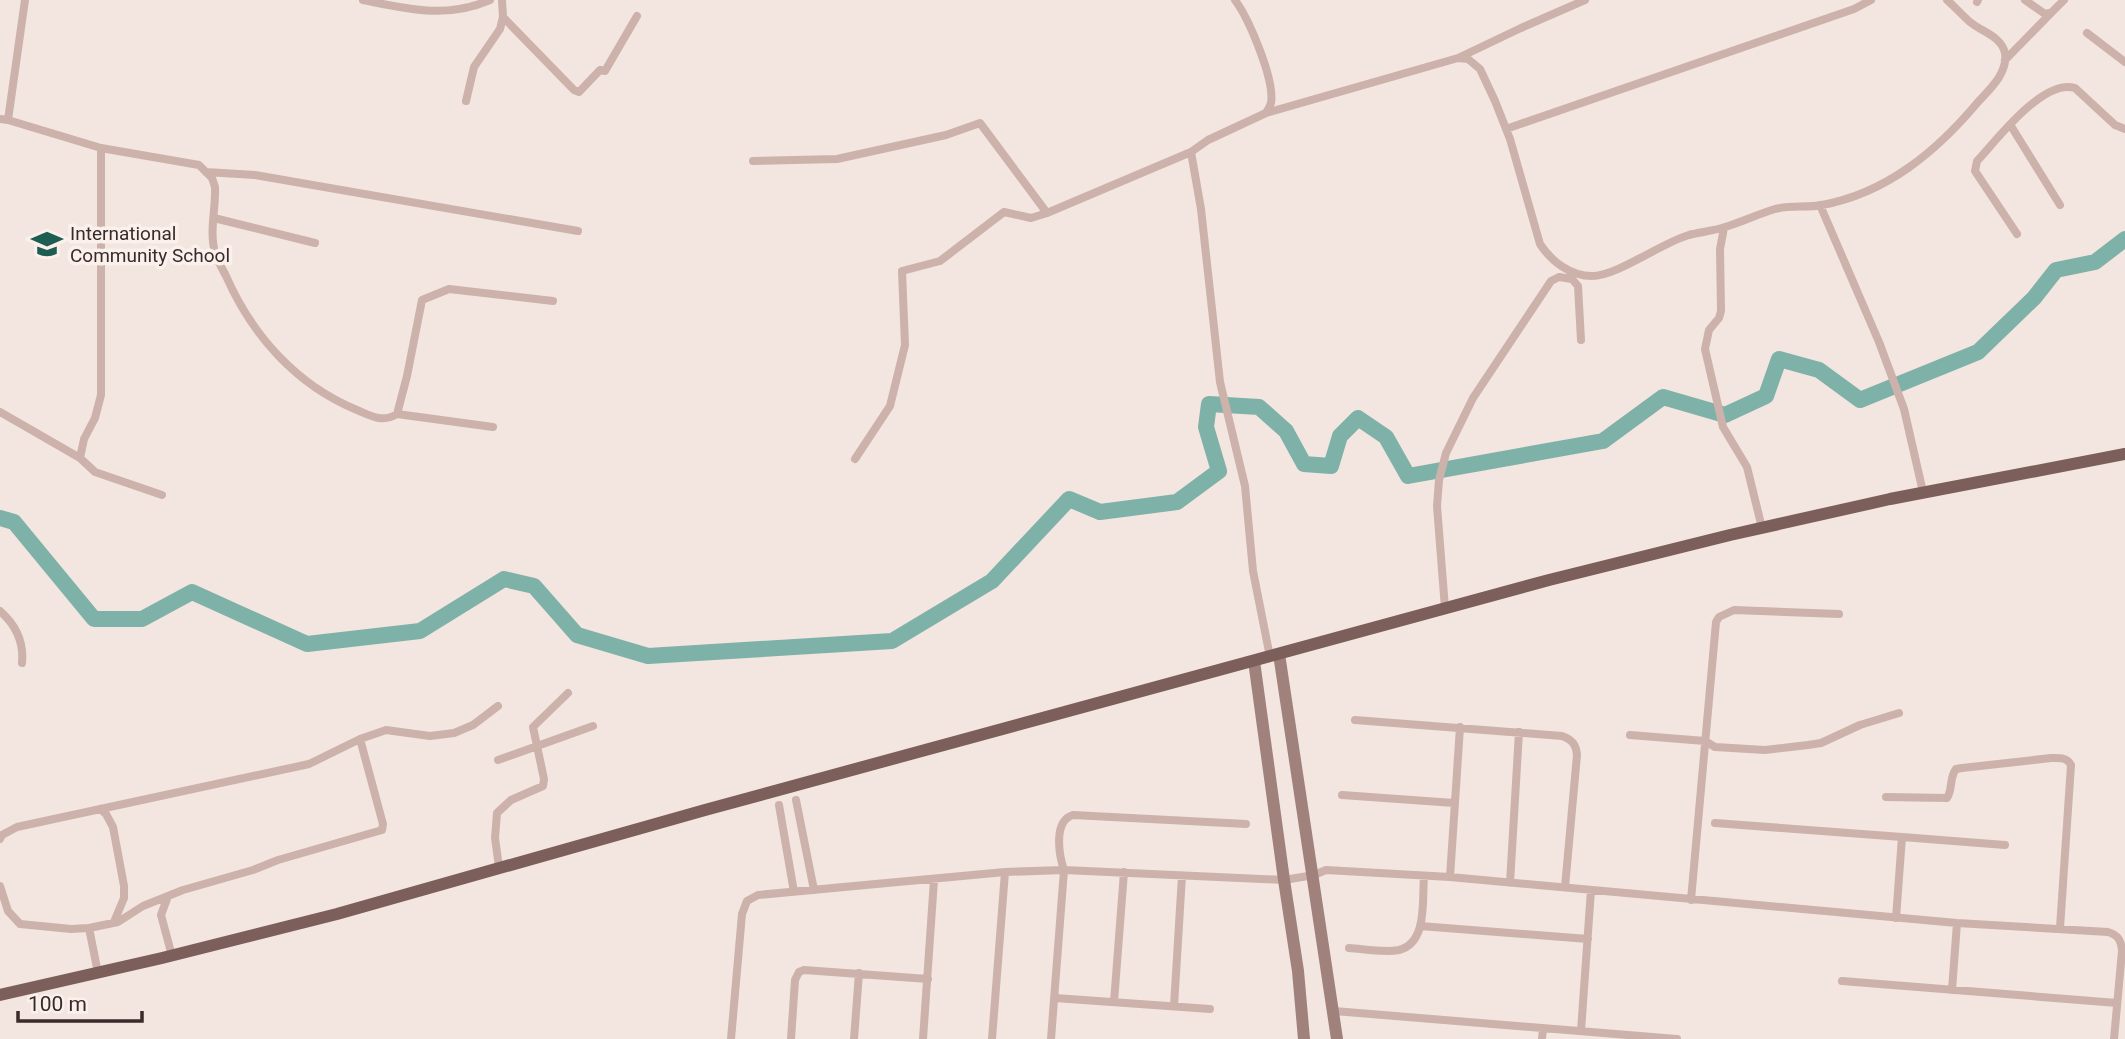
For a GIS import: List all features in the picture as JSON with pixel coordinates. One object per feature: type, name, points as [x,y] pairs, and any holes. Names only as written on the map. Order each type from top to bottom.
[{"type":"main road","points":[[0,995],[172,956],[337,914],[499,867],[1549,580],[1923,492],[2125,454]]},
{"type":"street","points":[[25,0],[4,120],[101,148],[199,164],[212,178],[215,187],[214,250],[236,300],[272,351],[306,382],[340,403],[374,418],[389,419],[397,414],[493,427]]},
{"type":"street","points":[[363,0],[422,12],[472,8],[489,0]]},
{"type":"street","points":[[466,101],[474,68],[500,29],[503,17],[502,0]]},
{"type":"street","points":[[1236,0],[1246,14],[1267,75],[1271,102],[1266,113]]},
{"type":"street","points":[[855,459],[890,405],[905,345],[902,271],[940,261],[1004,212],[1031,218],[1047,213],[1191,152],[1208,140],[1266,113],[1458,58],[1585,0]]},
{"type":"street","points":[[1506,130],[1854,9],[1871,0]]},
{"type":"street","points":[[1458,58],[1468,60],[1480,69],[1506,130],[1540,244],[1547,256],[1575,273],[1593,276],[1612,271],[1689,235],[1724,228],[1777,209],[1820,205],[1875,188],[1911,166],[1954,130],[1996,82],[2005,60],[2004,50],[1998,40],[1972,23],[1947,0]]},
{"type":"street","points":[[2025,0],[2045,13],[2052,12]]},
{"type":"street","points":[[2005,60],[2064,0]]},
{"type":"street","points":[[503,17],[579,92],[600,71],[605,71],[637,16]]},
{"type":"street","points":[[2087,33],[2125,62]]},
{"type":"street","points":[[2017,234],[1975,171],[1975,167],[1977,161],[2022,112],[2038,99],[2069,86],[2075,88],[2115,125],[2125,129]]},
{"type":"street","points":[[752,161],[837,159],[946,135],[980,123],[1047,213]]},
{"type":"street","points":[[2011,126],[2060,205]]},
{"type":"street","points":[[80,458],[84,439],[95,418],[102,395],[101,148]]},
{"type":"street","points":[[1191,152],[1201,209],[1220,382],[1245,486],[1253,571],[1275,655],[1314,876],[1338,1039]]},
{"type":"street","points":[[206,172],[255,175],[578,230]]},
{"type":"street","points":[[1820,205],[1879,342],[1904,409],[1923,492]]},
{"type":"street","points":[[214,218],[315,243]]},
{"type":"street","points":[[1724,228],[1720,249],[1721,311],[1709,330],[1705,349],[1723,427],[1747,467],[1762,528]]},
{"type":"street","points":[[1445,608],[1437,526],[1439,480],[1446,453],[1473,397],[1552,281],[1559,277],[1566,276],[1578,286],[1581,340]]},
{"type":"street","points":[[397,414],[422,300],[449,289],[553,300]]},
{"type":"street","points":[[0,412],[80,458],[95,472],[162,495]]},
{"type":"street","points":[[1691,900],[1716,622],[1719,617],[1734,610],[1839,614]]},
{"type":"street","points":[[0,611],[11,620],[19,636],[22,663]]},
{"type":"street","points":[[1254,662],[1298,971],[1304,1039]]},
{"type":"street","points":[[499,867],[495,838],[497,813],[511,800],[543,786],[544,779],[533,727],[535,722],[568,693]]},
{"type":"street","points":[[0,839],[2,835],[17,827],[309,764],[359,739],[386,730],[430,736],[454,733],[473,724],[498,706]]},
{"type":"street","points":[[1630,735],[1705,741],[1715,747],[1765,750],[1821,743],[1860,724],[1899,713]]},
{"type":"street","points":[[1355,720],[1519,732],[1571,739],[1576,746],[1577,755],[1565,887]]},
{"type":"street","points":[[498,760],[593,726]]},
{"type":"street","points":[[1450,877],[1460,727]]},
{"type":"street","points":[[1510,883],[1519,732]]},
{"type":"street","points":[[0,886],[8,911],[20,924],[89,928],[114,922],[143,906],[183,890],[382,830],[383,824],[359,739]]},
{"type":"street","points":[[1886,797],[1948,799],[1952,774],[1956,769],[2051,758],[2069,761],[2071,765],[2060,928]]},
{"type":"street","points":[[1342,794],[1454,803]]},
{"type":"street","points":[[796,800],[814,890]]},
{"type":"street","points":[[779,805],[794,892]]},
{"type":"street","points":[[100,808],[113,827],[124,886],[124,898],[114,922]]},
{"type":"street","points":[[1051,1039],[1064,870],[1060,856],[1062,821],[1073,815],[1246,824]]},
{"type":"street","points":[[1715,823],[2005,845]]},
{"type":"street","points":[[1896,918],[1902,837]]},
{"type":"street","points":[[731,1039],[742,914],[747,901],[758,895],[1006,872],[1064,870],[1284,880],[1314,876],[1326,870],[1450,877],[1957,923],[2060,928],[2116,934],[2125,932]]},
{"type":"street","points":[[992,1039],[1006,872]]},
{"type":"street","points":[[1114,1002],[1124,872]]},
{"type":"street","points":[[1174,1006],[1182,876]]},
{"type":"street","points":[[1349,948],[1396,950],[1410,945],[1416,939],[1420,926],[1424,876]]},
{"type":"street","points":[[923,1039],[934,880]]},
{"type":"street","points":[[1581,1031],[1591,890]]},
{"type":"street","points":[[168,896],[161,915],[172,956]]},
{"type":"street","points":[[1952,990],[1957,923]]},
{"type":"street","points":[[1420,926],[1588,939]]},
{"type":"street","points":[[89,928],[98,973]]},
{"type":"street","points":[[2114,1039],[2122,951],[2121,941],[2116,934]]},
{"type":"street","points":[[791,1039],[795,980],[799,972],[804,970],[928,979]]},
{"type":"street","points":[[854,1039],[859,973]]},
{"type":"street","points":[[1842,981],[2118,1003]]},
{"type":"street","points":[[1055,998],[1210,1009]]},
{"type":"street","points":[[1334,1011],[1677,1039]]},
{"type":"street","points":[[1542,1039],[1543,1028]]},
{"type":"waterway","points":[[0,518],[14,522],[94,619],[142,619],[192,592],[307,644],[420,631],[504,579],[534,586],[577,635],[648,656],[892,641],[992,581],[1069,499],[1100,512],[1177,502],[1219,471],[1206,427],[1209,404],[1259,407],[1286,431],[1304,464],[1331,466],[1340,436],[1358,418],[1386,437],[1408,476],[1603,441],[1663,397],[1725,415],[1766,396],[1779,359],[1819,370],[1860,400],[1978,352],[2034,298],[2056,270],[2095,262],[2125,239]]},
{"type":"place","name":"International Community School","points":[[47,244]]}]
